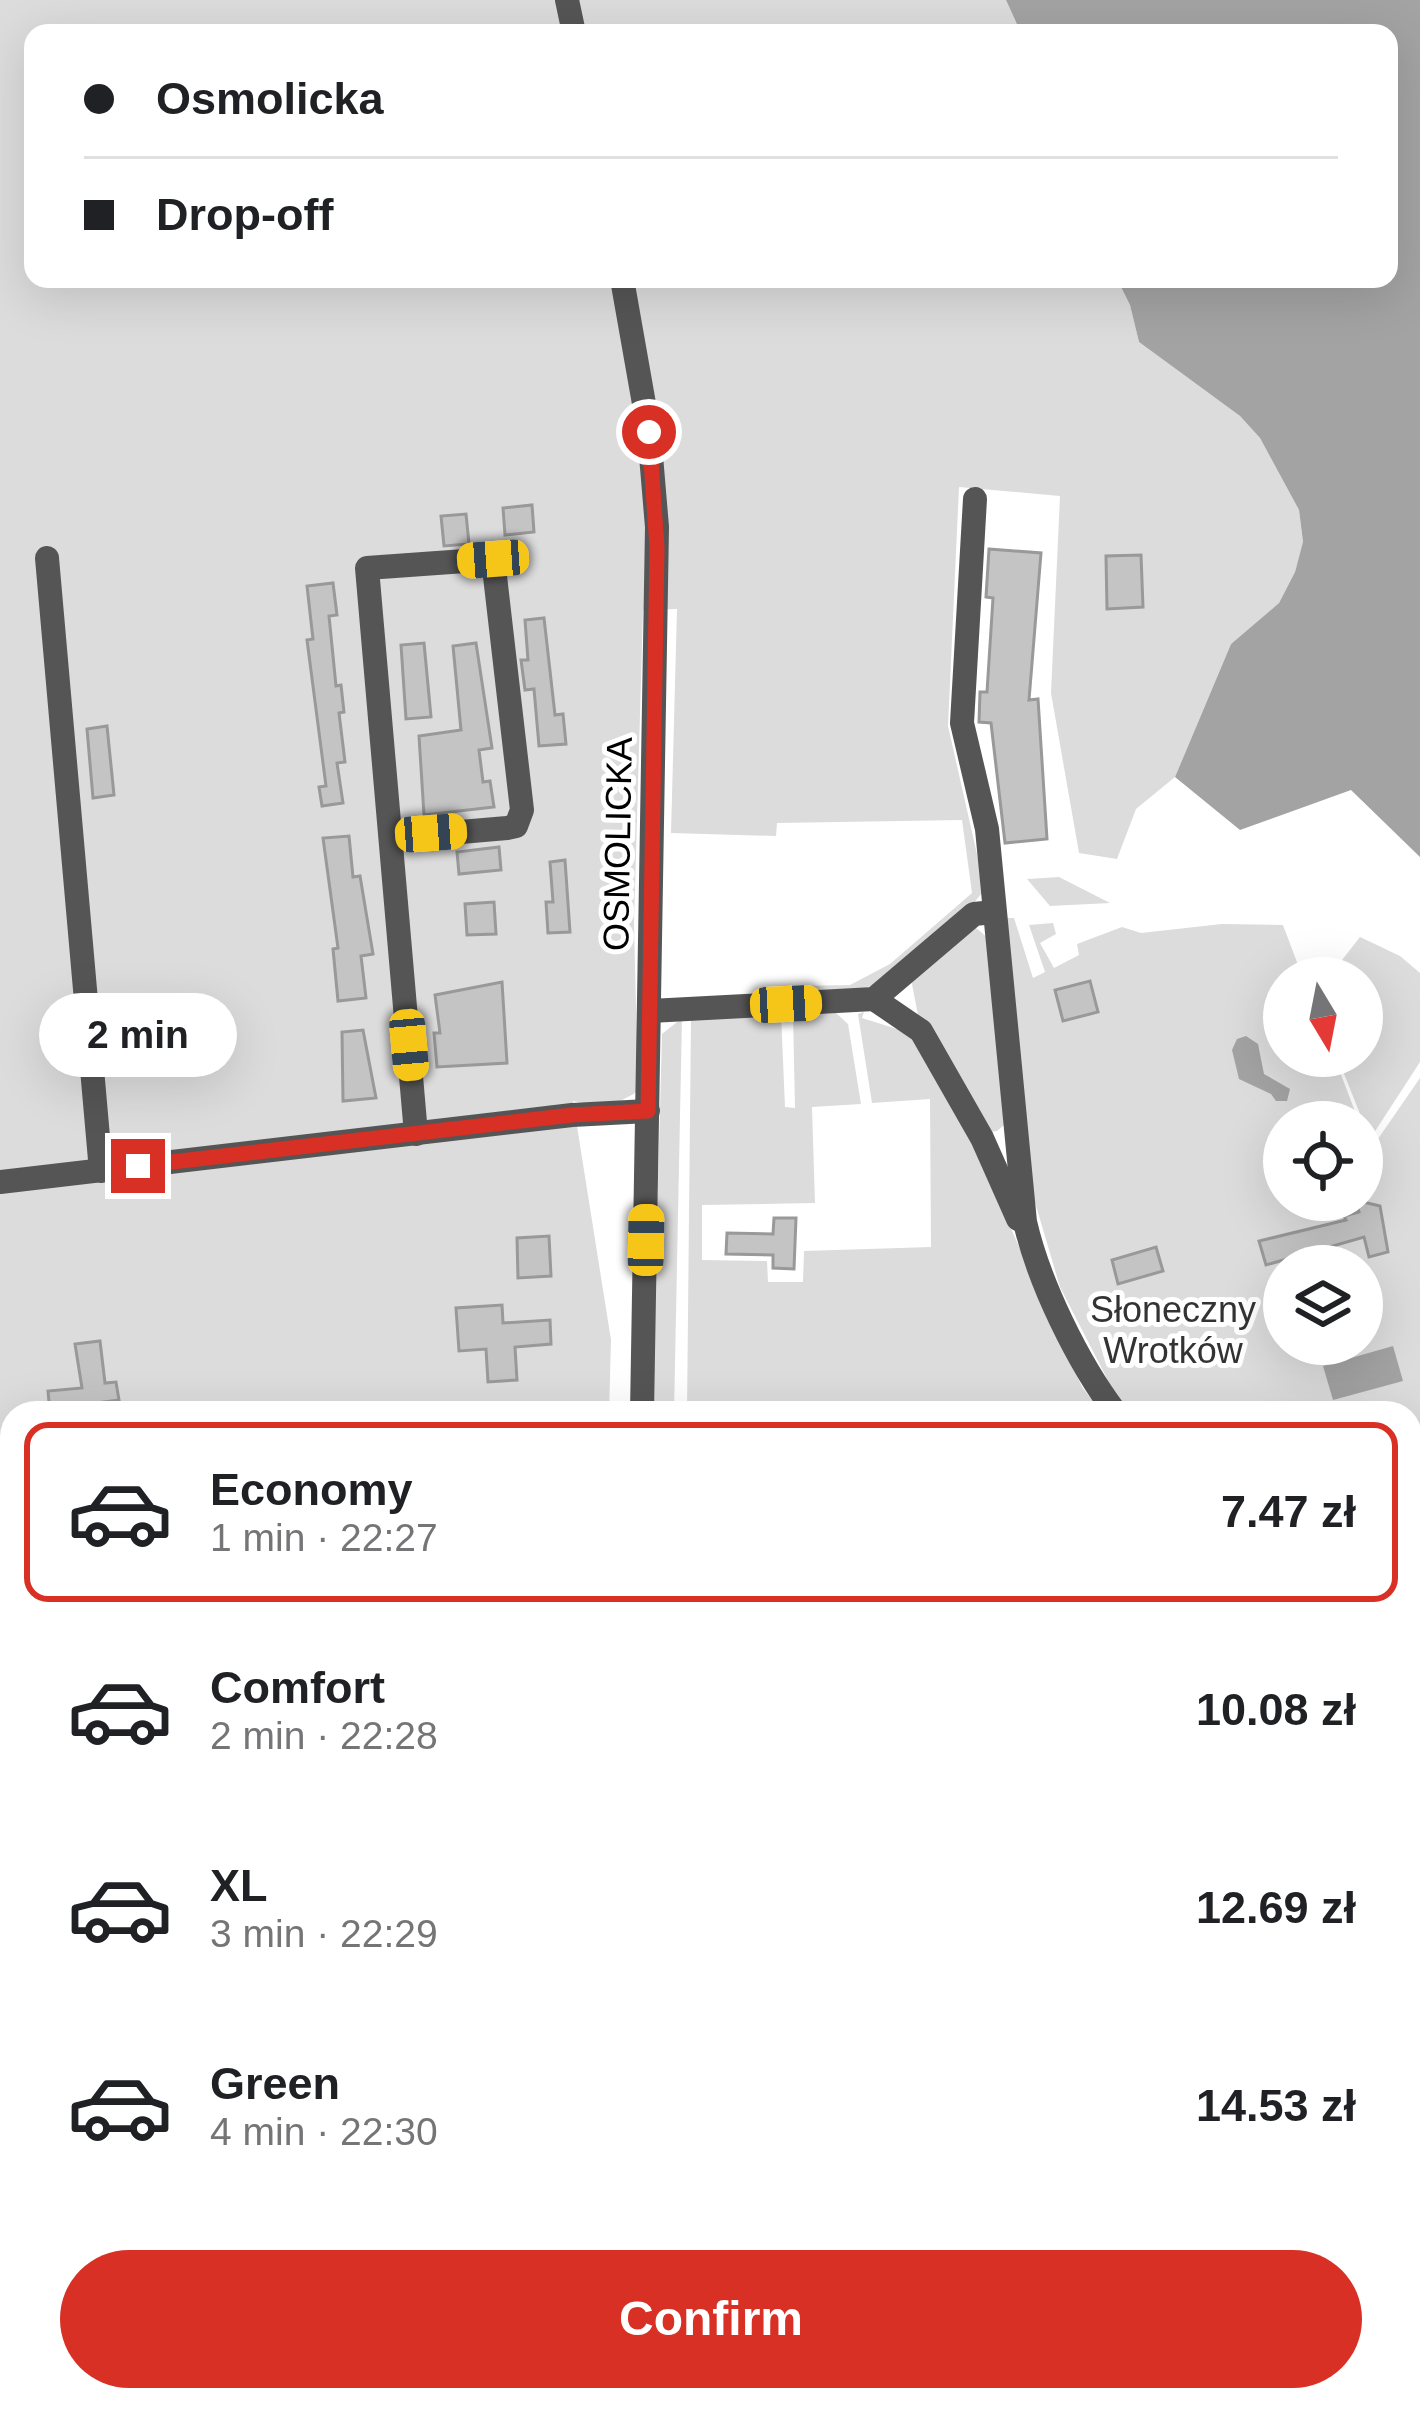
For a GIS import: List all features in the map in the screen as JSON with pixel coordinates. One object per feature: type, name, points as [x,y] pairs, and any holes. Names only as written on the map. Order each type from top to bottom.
[{"type":"street","name":"OSMOLICKA","points":[[624,288],[640,371],[657,527],[642,1401]]},
{"type":"street","points":[[975,499],[962,723],[988,830],[1031,1246]]},
{"type":"street","points":[[47,558],[101,1171]]},
{"type":"street","points":[[391,838],[507,828],[516,826],[522,810],[493,559],[367,568],[416,1134]]},
{"type":"street","points":[[650,1011],[874,999],[974,914],[994,912]]},
{"type":"street","points":[[874,999],[921,1031],[982,1138],[1088,1372],[1108,1401]]},
{"type":"street","points":[[0,1182],[648,1111]]},
{"type":"green space","points":[[0,0],[1006,0],[1017,24],[24,24],[24,288],[1122,288],[1139,342],[1240,416],[1260,438],[1299,510],[1303,543],[1279,603],[1231,644],[1175,777],[1136,809],[1117,859],[1079,853],[1051,693],[1060,496],[959,487],[948,726],[979,863],[981,894],[941,938],[907,965],[842,995],[799,996],[798,986],[850,985],[890,964],[972,893],[962,820],[777,823],[776,836],[671,833],[677,609],[643,610],[634,923],[638,1091],[607,1104],[573,1101],[611,1340],[609,1401],[0,1401]]},
{"type":"green space","points":[[1059,877],[1110,903],[1050,906],[1027,879]]},
{"type":"green space","name":"Słoneczny Wrotków","points":[[1006,918],[1014,918],[1033,978],[1045,972],[1029,925],[1053,923],[1056,934],[1040,943],[1054,968],[1079,955],[1077,944],[1122,927],[1141,933],[1222,924],[1283,925],[1295,957],[1263,957],[1263,1077],[1342,1077],[1351,1101],[1263,1101],[1263,1221],[1383,1221],[1383,1132],[1420,1078],[1420,1401],[1118,1401],[1060,1287],[1034,1199]]},
{"type":"green space","points":[[976,928],[988,938],[1004,1125],[990,1132],[918,1015],[911,979]]},
{"type":"green space","points":[[1360,937],[1400,956],[1420,973],[1420,1062],[1383,1119],[1383,1101],[1355,1101],[1345,1077],[1383,1077],[1383,957],[1344,957]]},
{"type":"green space","points":[[864,1012],[862,1018],[913,1034],[973,1144],[1082,1387],[1093,1401],[687,1401],[691,1019],[781,1014],[785,1107],[795,1108],[793,1013],[836,1013],[848,1024],[861,1104],[812,1107],[815,1203],[702,1205],[702,1260],[767,1261],[768,1282],[803,1282],[804,1251],[931,1247],[930,1099],[872,1103],[858,1014]]},
{"type":"green space","points":[[682,1018],[674,1401],[652,1401],[662,1034]]},
{"type":"shaded area","points":[[1006,0],[1420,0],[1420,857],[1351,790],[1240,830],[1175,777],[1231,644],[1279,603],[1303,542],[1299,510],[1260,438],[1240,416],[1139,342],[1122,288],[1398,288],[1398,24],[1017,24]]},
{"type":"shaded area","points":[[1246,1036],[1258,1044],[1263,1077],[1290,1089],[1287,1101],[1276,1101],[1239,1079],[1232,1050],[1237,1039]]},
{"type":"shaded area","points":[[1393,1346],[1403,1381],[1333,1400],[1323,1366],[1383,1365],[1383,1349]]},
{"type":"building","points":[[532,505],[534,532],[505,535],[503,508]]},
{"type":"building","points":[[466,514],[469,544],[444,546],[441,516]]},
{"type":"building","points":[[989,549],[1041,553],[1029,700],[1038,699],[1047,839],[1005,843],[991,723],[979,722],[980,692],[987,692],[993,598],[986,597]]},
{"type":"building","points":[[1141,555],[1143,607],[1107,609],[1106,556]]},
{"type":"building","points":[[333,583],[337,615],[329,616],[336,686],[341,685],[344,712],[339,713],[345,762],[337,763],[343,803],[322,806],[319,787],[326,786],[307,640],[313,639],[307,586]]},
{"type":"building","points":[[544,618],[555,715],[563,714],[566,744],[539,746],[534,689],[525,690],[521,660],[528,660],[525,620]]},
{"type":"building","points":[[424,643],[431,717],[406,719],[401,645]]},
{"type":"building","points":[[476,643],[492,748],[479,750],[483,782],[490,781],[494,807],[424,815],[419,736],[461,730],[453,646]]},
{"type":"building","points":[[107,726],[114,795],[93,798],[87,729]]},
{"type":"building","points":[[349,836],[353,877],[360,876],[373,954],[361,956],[366,998],[338,1001],[333,949],[338,948],[323,838]]},
{"type":"building","points":[[499,847],[501,870],[459,874],[457,852]]},
{"type":"building","points":[[565,860],[570,932],[548,933],[546,902],[553,902],[550,862]]},
{"type":"building","points":[[494,902],[496,934],[467,935],[465,904]]},
{"type":"building","points":[[1090,981],[1098,1012],[1063,1021],[1055,990]]},
{"type":"building","points":[[502,982],[507,1063],[437,1067],[434,1033],[440,1033],[435,995]]},
{"type":"building","points":[[363,1030],[376,1098],[343,1101],[342,1032]]},
{"type":"building","points":[[774,1218],[796,1218],[794,1269],[773,1268],[773,1255],[726,1254],[727,1233],[773,1234]]},
{"type":"building","points":[[1342,1221],[1383,1221],[1388,1252],[1383,1253],[1383,1245],[1366,1245],[1364,1237],[1336,1245],[1263,1245],[1263,1255],[1259,1241]]},
{"type":"building","points":[[549,1236],[551,1276],[518,1278],[517,1238]]},
{"type":"building","points":[[1156,1247],[1163,1271],[1118,1284],[1112,1260]]},
{"type":"building","points":[[502,1305],[503,1323],[550,1320],[551,1344],[515,1347],[517,1380],[488,1382],[486,1349],[459,1351],[456,1308]]},
{"type":"building","points":[[100,1341],[105,1383],[116,1382],[119,1400],[49,1401],[48,1391],[82,1388],[75,1344]]},
{"type":"route","points":[[138,1166],[572,1115],[648,1111],[657,547],[649,432]]}]
